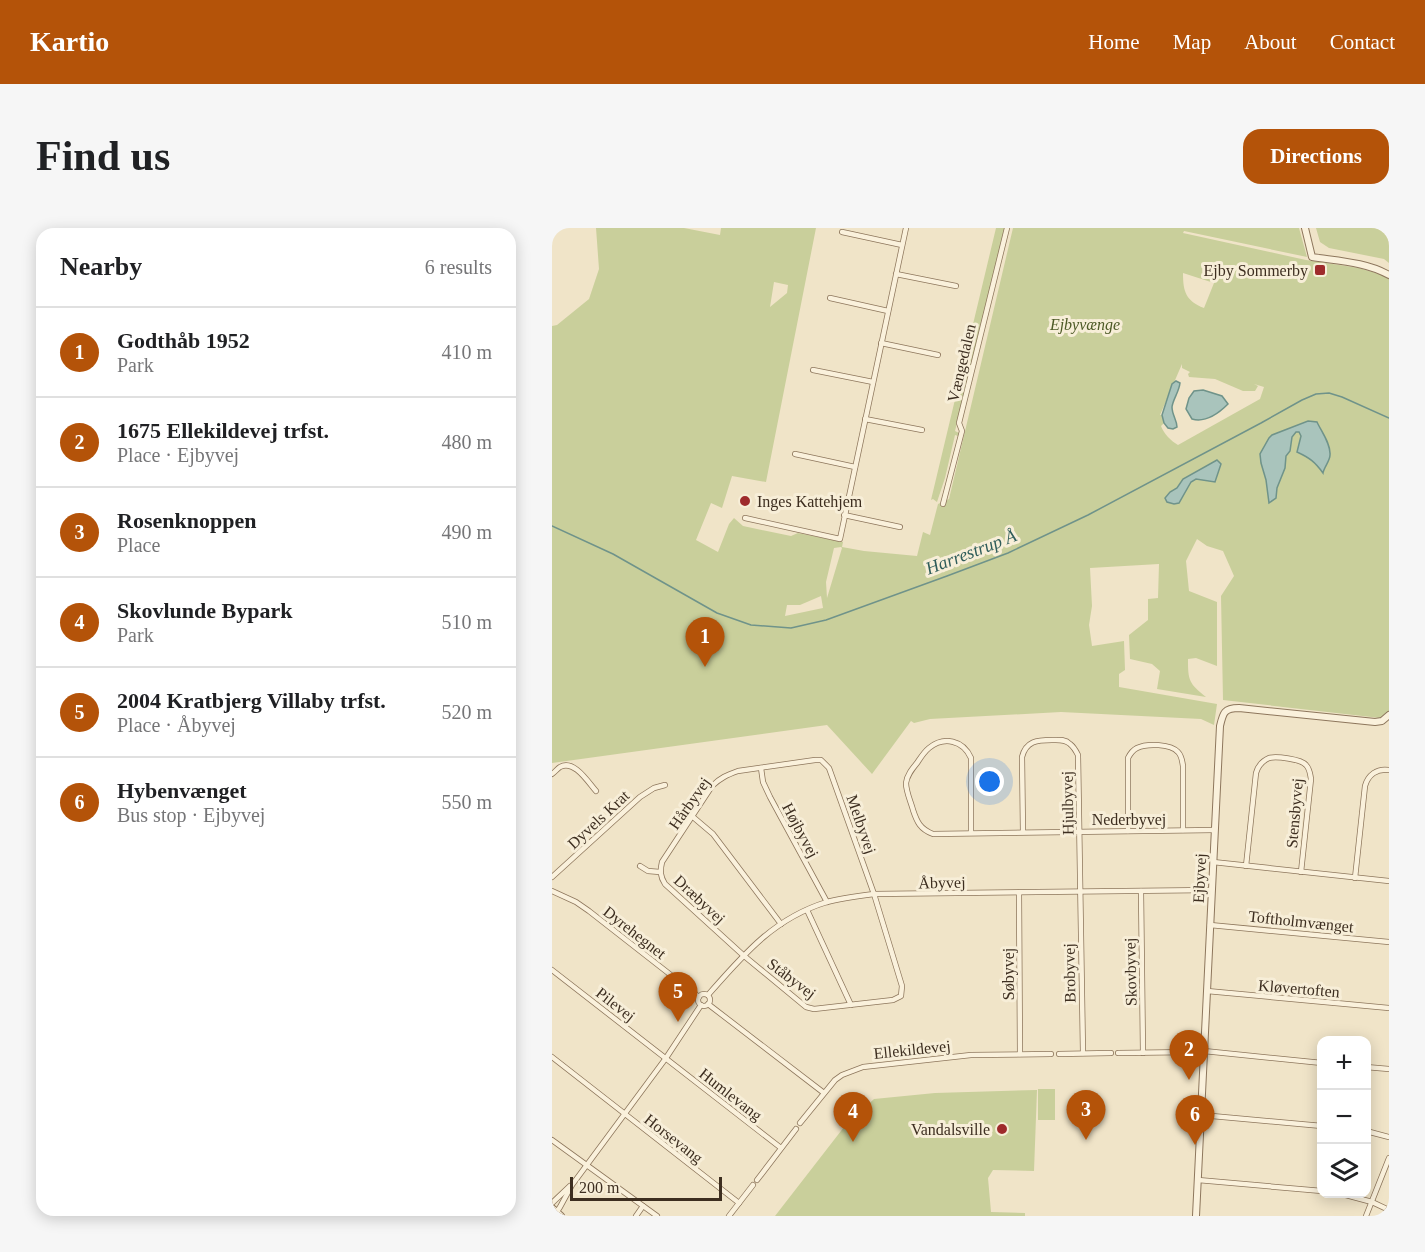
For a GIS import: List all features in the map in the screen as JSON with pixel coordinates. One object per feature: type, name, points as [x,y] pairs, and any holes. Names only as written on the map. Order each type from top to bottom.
[{"type":"street","points":[[745,518],[840,538],[906,228]]},
{"type":"street","name":"Vængedalen","points":[[943,504],[962,431],[959,423],[1007,228]]},
{"type":"street","points":[[1305,228],[1312,257],[1360,264],[1389,275]]},
{"type":"street","points":[[842,232],[903,245]]},
{"type":"street","points":[[896,274],[956,286]]},
{"type":"street","points":[[830,298],[888,311]]},
{"type":"street","points":[[881,343],[938,355]]},
{"type":"street","points":[[813,370],[873,382]]},
{"type":"street","points":[[865,418],[922,430]]},
{"type":"street","points":[[795,454],[855,467]]},
{"type":"street","points":[[844,515],[900,527]]},
{"type":"street","name":"Ejbyvej","points":[[1196,1216],[1222,716],[1226,710],[1231,708],[1376,722],[1382,721],[1389,715]]},
{"type":"street","name":"Hjulbyvej","points":[[1023,832],[1023,752],[1031,742],[1037,740],[1061,740],[1072,744],[1078,755],[1080,892]]},
{"type":"street","name":"Nederbyvej","points":[[971,833],[971,758],[968,750],[961,744],[954,741],[940,742],[926,750],[908,775],[906,788],[917,823],[921,828],[933,834],[1215,830]]},
{"type":"street","points":[[1128,831],[1130,754],[1140,746],[1162,745],[1176,750],[1182,760],[1183,830]]},
{"type":"street","name":"Stensbyvej","points":[[1246,866],[1256,772],[1263,761],[1274,757],[1302,762],[1310,772],[1301,872]]},
{"type":"street","name":"Hårbyvej","points":[[660,872],[662,862],[718,780],[738,771],[815,760],[825,763]]},
{"type":"street","name":"Melbyvej","points":[[825,763],[829,768],[874,894],[902,986],[901,996]]},
{"type":"street","points":[[552,774],[561,766],[573,766],[596,791]]},
{"type":"street","name":"Højbyvej","points":[[760,768],[770,797],[827,902]]},
{"type":"street","points":[[1355,878],[1365,786],[1367,780],[1375,772],[1383,769],[1389,770]]},
{"type":"street","name":"Dyvels Krat","points":[[552,878],[640,796],[665,785]]},
{"type":"street","points":[[693,817],[713,834],[781,924]]},
{"type":"street","points":[[1213,862],[1389,881]]},
{"type":"street","name":"Dræbyvej","points":[[640,866],[652,873],[660,872],[665,884],[743,955]]},
{"type":"street","name":"Åbyvej","points":[[708,996],[743,955],[765,934],[807,910],[848,897],[874,894],[1212,890]]},
{"type":"street","name":"Dyrehegnet","points":[[552,891],[589,911],[699,997]]},
{"type":"street","name":"Skovbyvej","points":[[1141,891],[1143,1053]]},
{"type":"street","name":"Brobyvej","points":[[1080,892],[1083,1053]]},
{"type":"street","name":"Søbyvej","points":[[1019,893],[1020,1054]]},
{"type":"street","points":[[807,910],[851,1005]]},
{"type":"street","name":"Toftholmvænget","points":[[1210,925],[1389,942]]},
{"type":"street","name":"Ståbyvej","points":[[743,955],[806,1007],[814,1009],[851,1005],[893,1000],[901,996]]},
{"type":"street","name":"Pilevej","points":[[552,970],[666,1058]]},
{"type":"street","name":"Kløvertoften","points":[[1207,991],[1389,1008]]},
{"type":"street","points":[[701,1005],[699,997],[702,995],[708,996],[710,1000],[708,1004]]},
{"type":"street","points":[[701,1005],[708,1004]]},
{"type":"street","points":[[708,1004],[824,1093]]},
{"type":"street","points":[[556,1213],[572,1185],[666,1058],[701,1005]]},
{"type":"street","points":[[1204,1051],[1317,1062]]},
{"type":"street","points":[[1118,1053],[1195,1052]]},
{"type":"street","points":[[1059,1054],[1111,1053]]},
{"type":"street","name":"Ellekildevej","points":[[800,1124],[824,1093],[842,1075],[863,1066],[971,1055],[1051,1054]]},
{"type":"street","name":"Horsevang","points":[[552,1058],[739,1203]]},
{"type":"street","name":"Humlevang","points":[[666,1058],[782,1148]]},
{"type":"street","points":[[1371,1068],[1389,1070]]},
{"type":"street","points":[[1201,1115],[1317,1126]]},
{"type":"street","points":[[757,1180],[796,1129]]},
{"type":"street","points":[[1371,1132],[1389,1137]]},
{"type":"street","points":[[552,1140],[657,1216]]},
{"type":"street","points":[[1366,1216],[1389,1158]]},
{"type":"street","points":[[1198,1180],[1317,1191]]},
{"type":"street","points":[[552,1203],[572,1185]]},
{"type":"street","points":[[729,1216],[753,1185]]},
{"type":"street","points":[[1357,1198],[1389,1210]]},
{"type":"street","points":[[636,1216],[643,1206]]},
{"type":"green space","name":"Ejbyvænge","points":[[596,228],[684,228],[720,235],[721,228],[816,228],[766,482],[732,476],[722,508],[711,503],[696,540],[718,552],[729,524],[734,518],[743,526],[791,536],[798,533],[843,542],[842,547],[917,556],[923,532],[930,535],[938,504],[949,499],[1013,228],[1299,228],[1307,257],[1184,231],[1183,233],[1306,260],[1359,268],[1389,278],[1389,719],[1223,700],[1221,596],[1234,576],[1223,551],[1207,546],[1197,539],[1186,561],[1189,591],[1217,602],[1217,666],[1196,658],[1188,659],[1188,672],[1196,688],[1206,697],[1157,689],[1160,671],[1152,664],[1130,659],[1129,635],[1148,620],[1148,599],[1158,598],[1159,564],[1090,568],[1092,606],[1089,625],[1092,646],[1124,641],[1125,670],[1119,674],[1119,687],[1217,704],[1214,725],[1201,719],[1061,712],[930,719],[914,723],[911,721],[872,774],[827,725],[552,763],[552,326],[557,325],[589,299],[599,269]],"holes":[[[1183,273],[1214,283],[1204,308],[1189,299]],[[774,282],[788,285],[787,293],[770,307]],[[1182,364],[1182,368],[1190,372],[1189,377],[1215,379],[1243,391],[1255,391],[1258,386],[1254,384],[1264,387],[1260,399],[1178,445],[1164,432],[1161,426],[1164,423],[1160,415]],[[841,547],[827,598],[826,582],[834,548]],[[821,596],[823,608],[785,616],[787,605],[800,605]]]},
{"type":"green space","points":[[996,228],[1005,228],[955,431],[959,433],[958,436],[955,435],[937,502],[931,500]]},
{"type":"green space","points":[[1316,228],[1389,228],[1389,263],[1384,259],[1329,248],[1320,242]]},
{"type":"green space","points":[[1038,1089],[1055,1089],[1055,1120],[1038,1120]]},
{"type":"green space","points":[[1037,1090],[1034,1171],[993,1170],[988,1178],[991,1212],[1025,1213],[1025,1216],[775,1216],[858,1109],[860,1112],[874,1099],[935,1093]]},
{"type":"water","points":[[1176,381],[1180,383],[1172,407],[1177,427],[1173,429],[1168,428],[1164,423],[1162,415],[1172,384]]},
{"type":"water","points":[[1203,390],[1222,396],[1228,404],[1207,418],[1192,419],[1186,409],[1189,398],[1194,391]]},
{"type":"water","points":[[1308,421],[1317,422],[1329,446],[1330,457],[1323,473],[1312,461],[1297,452],[1301,436],[1299,432],[1296,432],[1286,456],[1285,468],[1277,488],[1276,498],[1269,503],[1260,454],[1272,435]]},
{"type":"water","points":[[1217,460],[1221,464],[1215,482],[1196,479],[1191,482],[1179,503],[1167,502],[1165,498],[1177,488],[1183,479]]},
{"type":"waterway","name":"Harrestrup Å","points":[[552,526],[613,554],[717,613],[751,625],[791,628],[826,620],[1008,553],[1088,515],[1316,394],[1329,393],[1342,397],[1389,418]]},
{"type":"place","name":"Ejby Sommerby","points":[[1320,270]]},
{"type":"place","name":"Inges Kattehjem","points":[[745,501]]},
{"type":"place","name":"Godthåb 1952","points":[[705,667]]},
{"type":"place","name":"2004 Kratbjerg Villaby trfst.","points":[[678,1022]]},
{"type":"place","name":"1675 Ellekildevej trfst.","points":[[1189,1080]]},
{"type":"place","name":"Vandalsville","points":[[1002,1129]]},
{"type":"place","name":"Rosenknoppen","points":[[1086,1140]]},
{"type":"place","name":"Skovlunde Bypark","points":[[853,1142]]},
{"type":"place","name":"Hybenvænget","points":[[1195,1145]]}]
